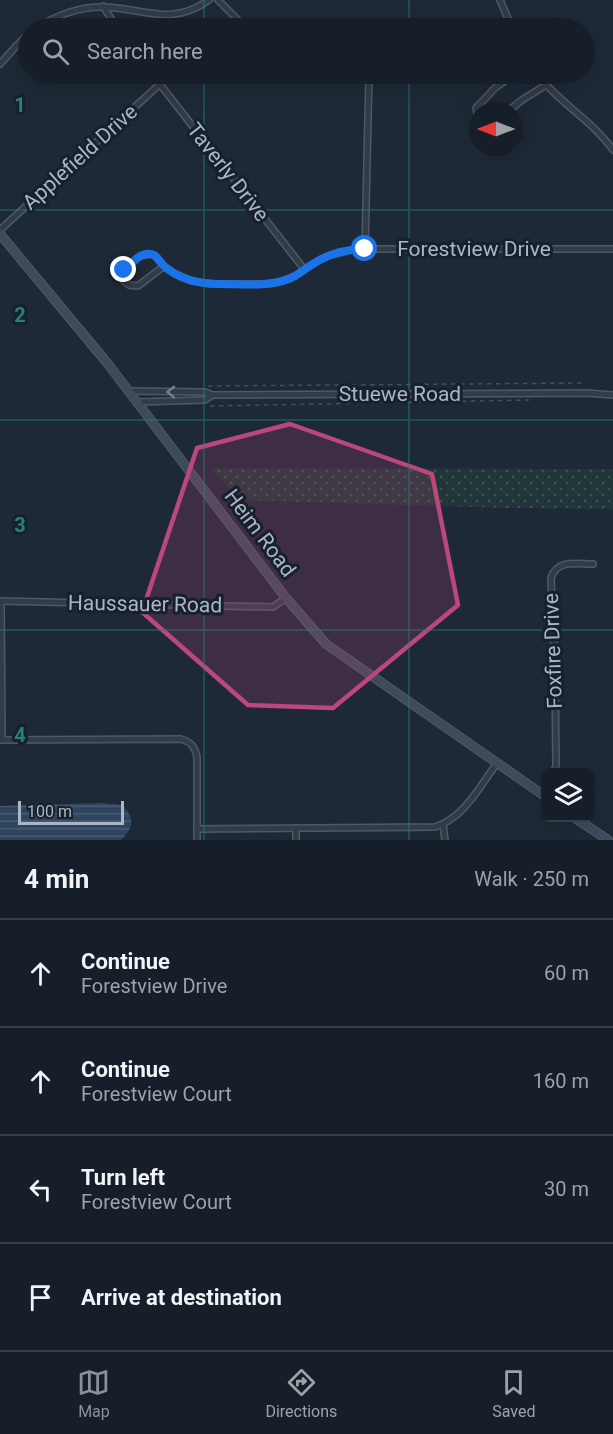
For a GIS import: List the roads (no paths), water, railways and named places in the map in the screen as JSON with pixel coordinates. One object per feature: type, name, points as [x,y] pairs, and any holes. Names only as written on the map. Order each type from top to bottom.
[{"type":"street","points":[[55,18],[74,10],[103,6],[164,15],[184,12],[209,0]]},
{"type":"street","points":[[218,0],[236,18]]},
{"type":"street","points":[[500,0],[508,18]]},
{"type":"street","points":[[103,6],[111,18]]},
{"type":"street","points":[[0,64],[18,44]]},
{"type":"street","name":"Applefield Drive","points":[[0,232],[160,84]]},
{"type":"street","name":"Taverly Drive","points":[[160,84],[304,269]]},
{"type":"street","points":[[365,249],[369,84]]},
{"type":"street","points":[[482,102],[500,84]]},
{"type":"street","points":[[519,102],[546,85],[603,137],[613,150]]},
{"type":"street","name":"Heim Road","points":[[0,232],[137,402],[286,598],[326,644],[541,791]]},
{"type":"street","name":"Forestview Drive","points":[[164,266],[138,286],[129,285],[123,280],[124,270],[147,254],[155,256],[164,266],[192,281],[212,284],[267,284],[295,276],[328,256],[343,251],[365,249],[613,249]]},
{"type":"street","name":"Stuewe Road","points":[[128,391],[205,392],[212,395],[588,393],[613,395]]},
{"type":"street","name":"Stuewe Road","points":[[137,402],[205,400],[212,395]]},
{"type":"street","name":"Foxfire Drive","points":[[555,768],[555,670],[551,578],[560,565],[593,564]]},
{"type":"street","name":"Haussauer Road","points":[[1,601],[273,607],[286,598]]},
{"type":"street","points":[[1,601],[1,740],[190,740],[197,757],[197,840]]},
{"type":"street","points":[[197,829],[426,828],[450,821],[461,811],[497,762]]},
{"type":"street","points":[[581,822],[608,840]]},
{"type":"street","points":[[443,824],[445,840]]},
{"type":"street","points":[[296,828],[296,840]]},
{"type":"water","points":[[101,803],[122,805],[129,814],[130,827],[121,840],[0,840],[0,806]]}]
